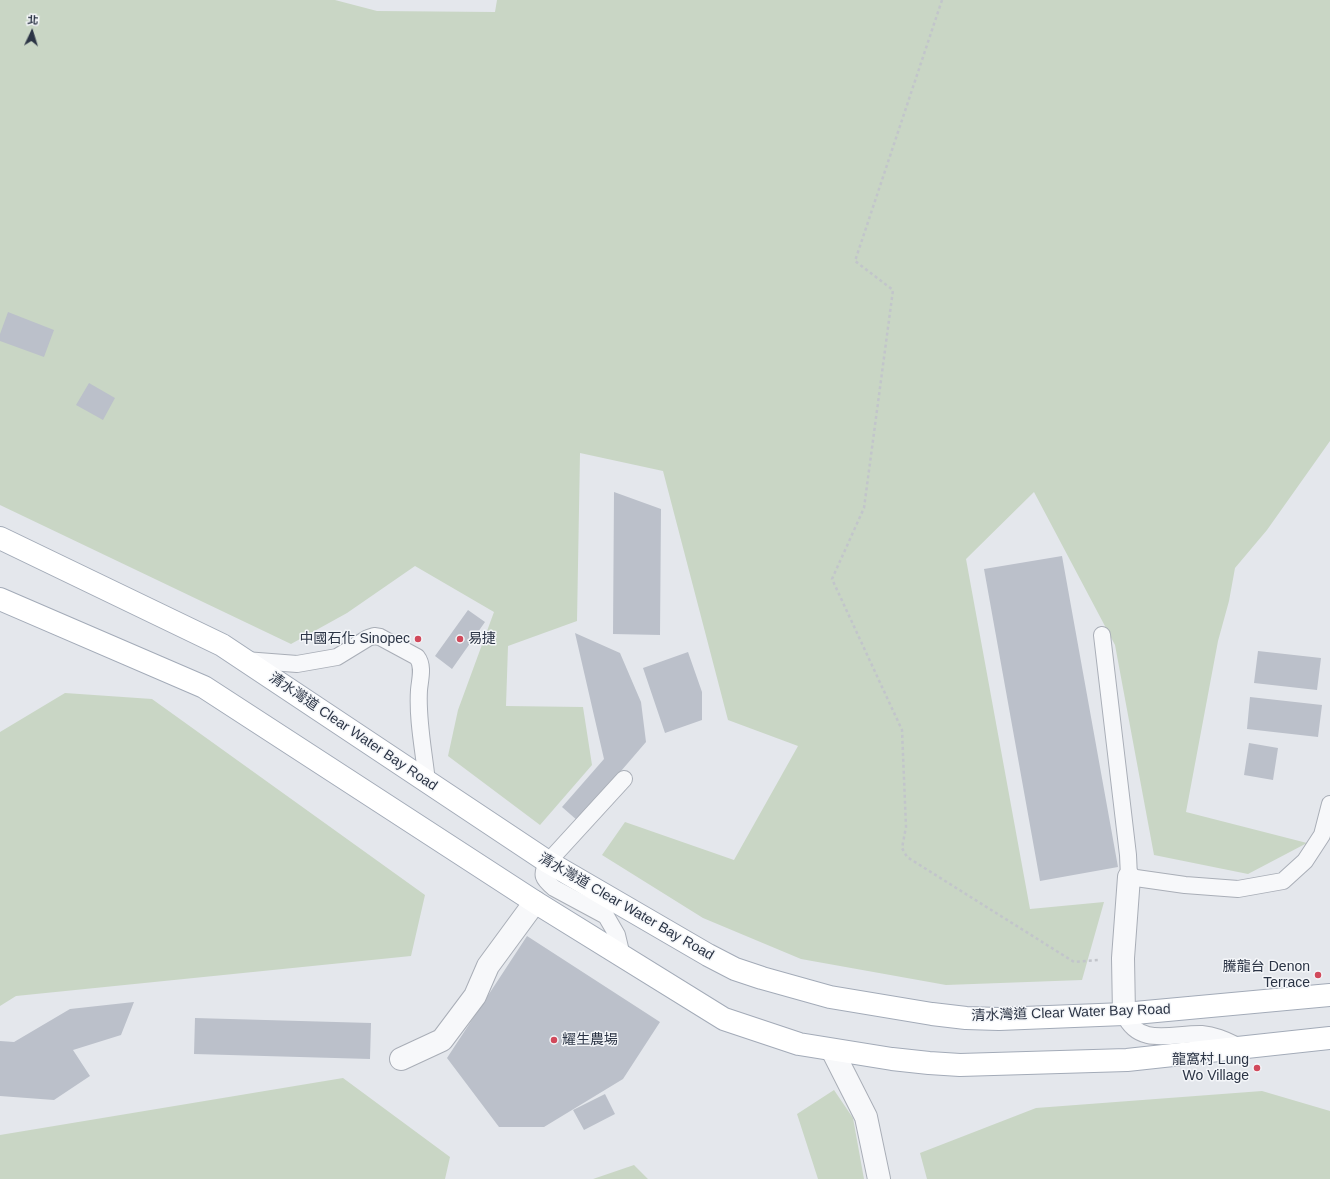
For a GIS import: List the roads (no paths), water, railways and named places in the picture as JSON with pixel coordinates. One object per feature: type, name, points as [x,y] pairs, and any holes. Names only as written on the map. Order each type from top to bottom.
[{"type":"main road","name":"清水灣道 Clear Water Bay Road","points":[[0,538],[222,645],[548,862],[708,955],[735,969],[830,998],[966,1018],[999,1019],[1124,1014],[1330,995]]},
{"type":"main road","points":[[0,599],[204,687],[535,902],[724,1019],[799,1044],[892,1059],[960,1065],[1127,1060],[1330,1038]]},
{"type":"street","points":[[1124,1014],[1123,958],[1129,877]]},
{"type":"street","points":[[401,1059],[442,1040],[475,996],[488,966],[535,902]]},
{"type":"street","points":[[832,1050],[866,1117],[878,1179]]},
{"type":"lane","points":[[1102,635],[1128,855],[1129,877],[1184,885],[1238,889],[1283,881],[1305,861],[1322,835],[1330,804]]},
{"type":"lane","points":[[246,660],[298,664],[337,657],[368,638],[374,636],[380,637],[417,657],[420,661],[421,668],[418,705],[427,782]]},
{"type":"lane","points":[[622,956],[617,935],[606,916],[554,888],[546,882],[543,875],[543,869],[624,779]]},
{"type":"lane","points":[[1124,1014],[1127,1020],[1140,1034],[1160,1037],[1203,1034],[1219,1037],[1240,1047]]},
{"type":"place","name":"中國石化 Sinopec","points":[[418,639]]},
{"type":"place","name":"易捷","points":[[460,639]]},
{"type":"place","name":"騰龍台 Denon Terrace","points":[[1318,975]]},
{"type":"place","name":"耀生農場","points":[[554,1040]]},
{"type":"place","name":"龍窩村 Lung Wo Village","points":[[1257,1068]]}]
